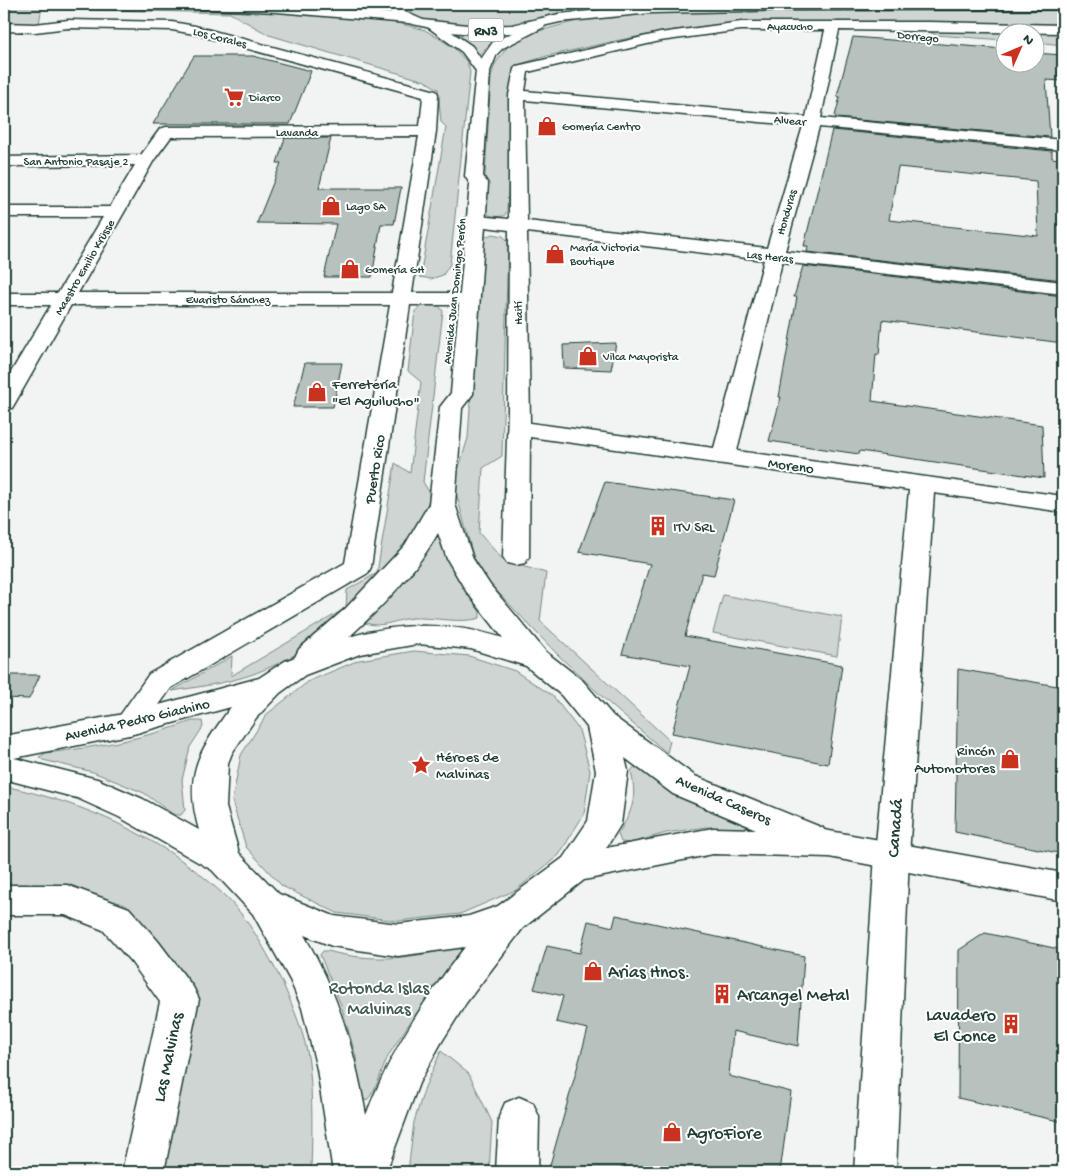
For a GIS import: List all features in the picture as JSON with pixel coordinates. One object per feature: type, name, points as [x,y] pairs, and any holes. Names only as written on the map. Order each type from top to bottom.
[{"type":"main road","name":"RN3","points":[[179,4],[331,12],[412,20],[432,25],[476,30],[512,28],[539,24],[559,18],[651,9],[1063,5]]},
{"type":"main road","name":"RN3","points":[[391,4],[391,7],[400,15],[412,20]]},
{"type":"main road","name":"RN3","points":[[559,18],[573,9],[575,4]]},
{"type":"main road","points":[[53,26],[54,10]]},
{"type":"main road","name":"Avenida Juan Domingo Perón","points":[[536,659],[480,591],[460,559],[442,504],[451,407],[462,394],[480,184],[474,176],[483,71],[491,53],[498,45],[539,24]]},
{"type":"main road","points":[[432,25],[467,49],[483,71]]},
{"type":"main road","name":"Los Corales","points":[[4,27],[172,26],[195,30],[431,94]]},
{"type":"main road","name":"Ayacucho","points":[[521,69],[556,59],[660,37],[741,26],[1063,29]]},
{"type":"main road","name":"Dorrego","points":[[833,26],[915,36],[975,40]]},
{"type":"main road","name":"Honduras","points":[[724,456],[774,256],[812,122],[833,26]]},
{"type":"main road","name":"Haití","points":[[516,557],[518,428],[517,95],[521,69]]},
{"type":"main road","name":"Puerto Rico","points":[[129,724],[160,681],[358,567],[428,131],[431,94]]},
{"type":"main road","name":"Alvear","points":[[517,95],[1063,145]]},
{"type":"main road","name":"Lavanda","points":[[166,132],[428,131]]},
{"type":"main road","name":"Maestro Emilio Krüsse","points":[[4,403],[146,160],[166,132]]},
{"type":"main road","name":"San Antonio Pasaje 2","points":[[5,163],[146,160]]},
{"type":"main road","name":"Avenida Juan Domingo Perón","points":[[451,407],[443,394],[465,183],[474,176]]},
{"type":"main road","points":[[4,212],[116,212]]},
{"type":"main road","name":"Las Heras","points":[[476,221],[1063,288]]},
{"type":"main road","name":"Evaristo Sánchez","points":[[4,299],[453,299]]},
{"type":"main road","name":"Moreno","points":[[518,428],[1063,504]]},
{"type":"main road","name":"Canadá","points":[[875,1172],[892,855],[922,483]]},
{"type":"main road","name":"Avenida Juan Domingo Perón","points":[[295,668],[356,615],[388,581],[416,549],[442,504]]},
{"type":"main road","points":[[224,860],[209,807],[212,763],[217,750],[244,710],[269,686],[295,668],[355,645],[418,634],[473,639],[536,659],[572,688],[602,724],[612,771],[604,824],[575,868],[510,917],[464,976],[434,1019],[404,1072],[365,1172]]},
{"type":"main road","name":"Avenida Pedro Giachino","points":[[4,748],[129,724],[269,686]]},
{"type":"main road","name":"Avenida Caseros","points":[[602,724],[684,785],[829,844]]},
{"type":"main road","points":[[4,767],[85,788],[131,808],[224,860],[266,904],[297,958],[321,1008],[336,1066],[354,1172]]},
{"type":"main road","name":"Avenida Caseros","points":[[575,868],[713,841],[829,844],[1063,887]]},
{"type":"main road","name":"Las Malvinas","points":[[4,900],[66,900],[116,919],[145,952],[180,999],[142,1172]]},
{"type":"main road","points":[[266,904],[332,931],[398,940],[469,931],[510,917]]},
{"type":"main road","points":[[516,1172],[519,1117]]},
{"type":"green space","points":[[67,4],[147,5],[346,15],[398,23],[425,30],[453,47],[467,62],[470,72],[450,264],[443,275],[431,279],[420,277],[446,127],[441,122],[438,89],[425,81],[269,35],[230,13],[66,9]]},
{"type":"green space","points":[[266,4],[377,4],[376,6],[384,12],[336,7]]},
{"type":"green space","points":[[402,4],[565,4],[557,13],[543,19],[524,23],[480,26],[428,21],[410,13],[401,6]]},
{"type":"green space","points":[[587,4],[714,4],[650,6],[585,13]]},
{"type":"green space","points":[[4,6],[42,6],[39,24],[4,24]]},
{"type":"green space","points":[[838,8],[1063,8],[1063,24],[1044,24],[1044,22],[994,22],[994,24],[742,22],[675,30],[620,40],[547,56],[514,66],[507,211],[504,216],[489,215],[483,208],[491,77],[495,64],[508,46],[535,32],[580,20],[664,12]]},
{"type":"green space","points":[[516,31],[492,43],[479,54],[457,33]]},
{"type":"green space","points":[[994,31],[994,39],[936,35],[929,32]]},
{"type":"green space","points":[[1044,31],[1063,31],[1063,45],[1044,43]]},
{"type":"green space","points":[[493,234],[503,236],[508,241],[502,456],[483,468],[479,533],[504,561],[546,573],[540,621],[670,741],[667,753],[612,706],[557,654],[491,585],[473,556],[456,492],[456,477],[468,438],[481,242],[484,237]]},
{"type":"green space","points":[[423,305],[439,306],[443,311],[423,482],[431,495],[421,518],[408,540],[376,583],[338,621],[298,653],[245,677],[172,691],[232,656],[231,676],[346,608],[347,590],[377,573],[395,463],[410,473],[421,382],[408,371],[415,311]]},
{"type":"green space","points":[[439,532],[465,590],[480,612],[480,618],[456,620],[413,618],[376,625],[364,622],[411,573],[424,555],[432,539]]},
{"type":"green space","points":[[723,595],[842,617],[837,656],[713,633]]},
{"type":"green space","points":[[414,651],[469,656],[515,671],[553,696],[579,730],[590,771],[584,814],[559,855],[516,890],[460,914],[398,921],[337,913],[282,886],[246,847],[232,801],[241,755],[267,714],[309,681],[359,660]]},
{"type":"green space","points":[[192,721],[202,721],[203,727],[190,747],[182,780],[185,810],[181,815],[174,815],[144,793],[93,772],[43,760],[39,757],[46,753],[102,745],[138,737]]},
{"type":"green space","points":[[635,766],[641,767],[668,789],[748,826],[743,829],[706,827],[666,833],[631,843],[621,842],[618,834],[632,804],[634,789],[631,771]]},
{"type":"green space","points":[[4,786],[34,793],[92,812],[120,824],[147,839],[198,873],[222,893],[249,924],[264,947],[283,984],[305,1042],[311,1090],[311,1172],[163,1172],[197,1008],[191,982],[137,918],[70,890],[4,890]]},
{"type":"green space","name":"Rotonda Islas Malvinas","points":[[459,948],[463,951],[399,1039],[387,1059],[374,1090],[366,1101],[360,1095],[356,1057],[341,1005],[320,955],[323,951],[328,951],[360,957],[391,958],[407,957]]},
{"type":"green space","points":[[441,1051],[469,1074],[492,1122],[489,1172],[408,1172],[414,1122],[425,1087]]},
{"type":"building","points":[[853,37],[994,48],[994,72],[1044,72],[1044,54],[1063,55],[1063,81],[1046,80],[1050,137],[836,118],[840,97],[837,96]]},
{"type":"building","name":"Diarco","points":[[194,56],[253,56],[311,71],[290,124],[153,124]]},
{"type":"building","points":[[832,130],[1052,151],[1052,158],[1058,159],[1063,223],[1063,280],[807,252],[808,246],[804,246]],"holes":[[[898,167],[1036,181],[1038,236],[889,220]]]},
{"type":"building","points":[[285,138],[331,138],[319,188],[401,188],[394,224],[381,224],[372,277],[324,277],[336,224],[257,223],[281,163],[277,163]]},
{"type":"building","points":[[803,266],[1063,296],[1063,343],[882,320],[879,355],[876,354],[872,401],[1042,425],[1044,478],[860,451],[859,454],[769,441],[781,397],[779,397],[797,297],[794,297]]},
{"type":"building","name":"Vilca Mayorista","points":[[616,343],[611,370],[564,368],[563,345]]},
{"type":"building","name":"Ferretería \"El Aguilucho\"","points":[[305,363],[342,363],[333,407],[293,407]]},
{"type":"building","points":[[605,482],[734,500],[714,575],[702,573],[685,636],[842,665],[828,764],[672,733],[690,666],[622,654],[650,564],[579,552]]},
{"type":"building","name":"Rincón Automotores","points":[[958,669],[1063,687],[1063,854],[955,832]]},
{"type":"building","points":[[4,675],[40,675],[29,699],[4,698]]},
{"type":"building","points":[[616,915],[804,956],[798,1046],[733,1031],[729,1076],[791,1092],[780,1172],[548,1172],[588,1029],[556,1022],[563,996],[534,989],[547,946],[580,953],[588,921],[613,927]]},
{"type":"building","name":"Lavadero El Conce","points":[[985,933],[1063,950],[1063,1122],[958,1098],[959,950]]},
{"type":"place","name":"Diarco","points":[[234,97]]},
{"type":"place","name":"Gomería Centro","points":[[547,126]]},
{"type":"place","name":"Lago SA","points":[[331,206]]},
{"type":"place","name":"María Victoria Boutique","points":[[555,254]]},
{"type":"place","name":"Gomería GH","points":[[350,269]]},
{"type":"place","name":"Vilca Mayorista","points":[[588,356]]},
{"type":"place","name":"Ferretería \"El Aguilucho\"","points":[[317,392]]},
{"type":"place","name":"ITV SRL","points":[[658,526]]},
{"type":"place","name":"Rincón Automotores","points":[[1010,759]]},
{"type":"place","name":"Héroes de Malvinas","points":[[421,765]]},
{"type":"place","name":"Arias Hnos.","points":[[593,971]]},
{"type":"place","name":"Arcangel Metal","points":[[722,994]]},
{"type":"place","name":"Lavadero El Conce","points":[[1011,1024]]},
{"type":"place","name":"AgroFiore","points":[[672,1132]]}]
